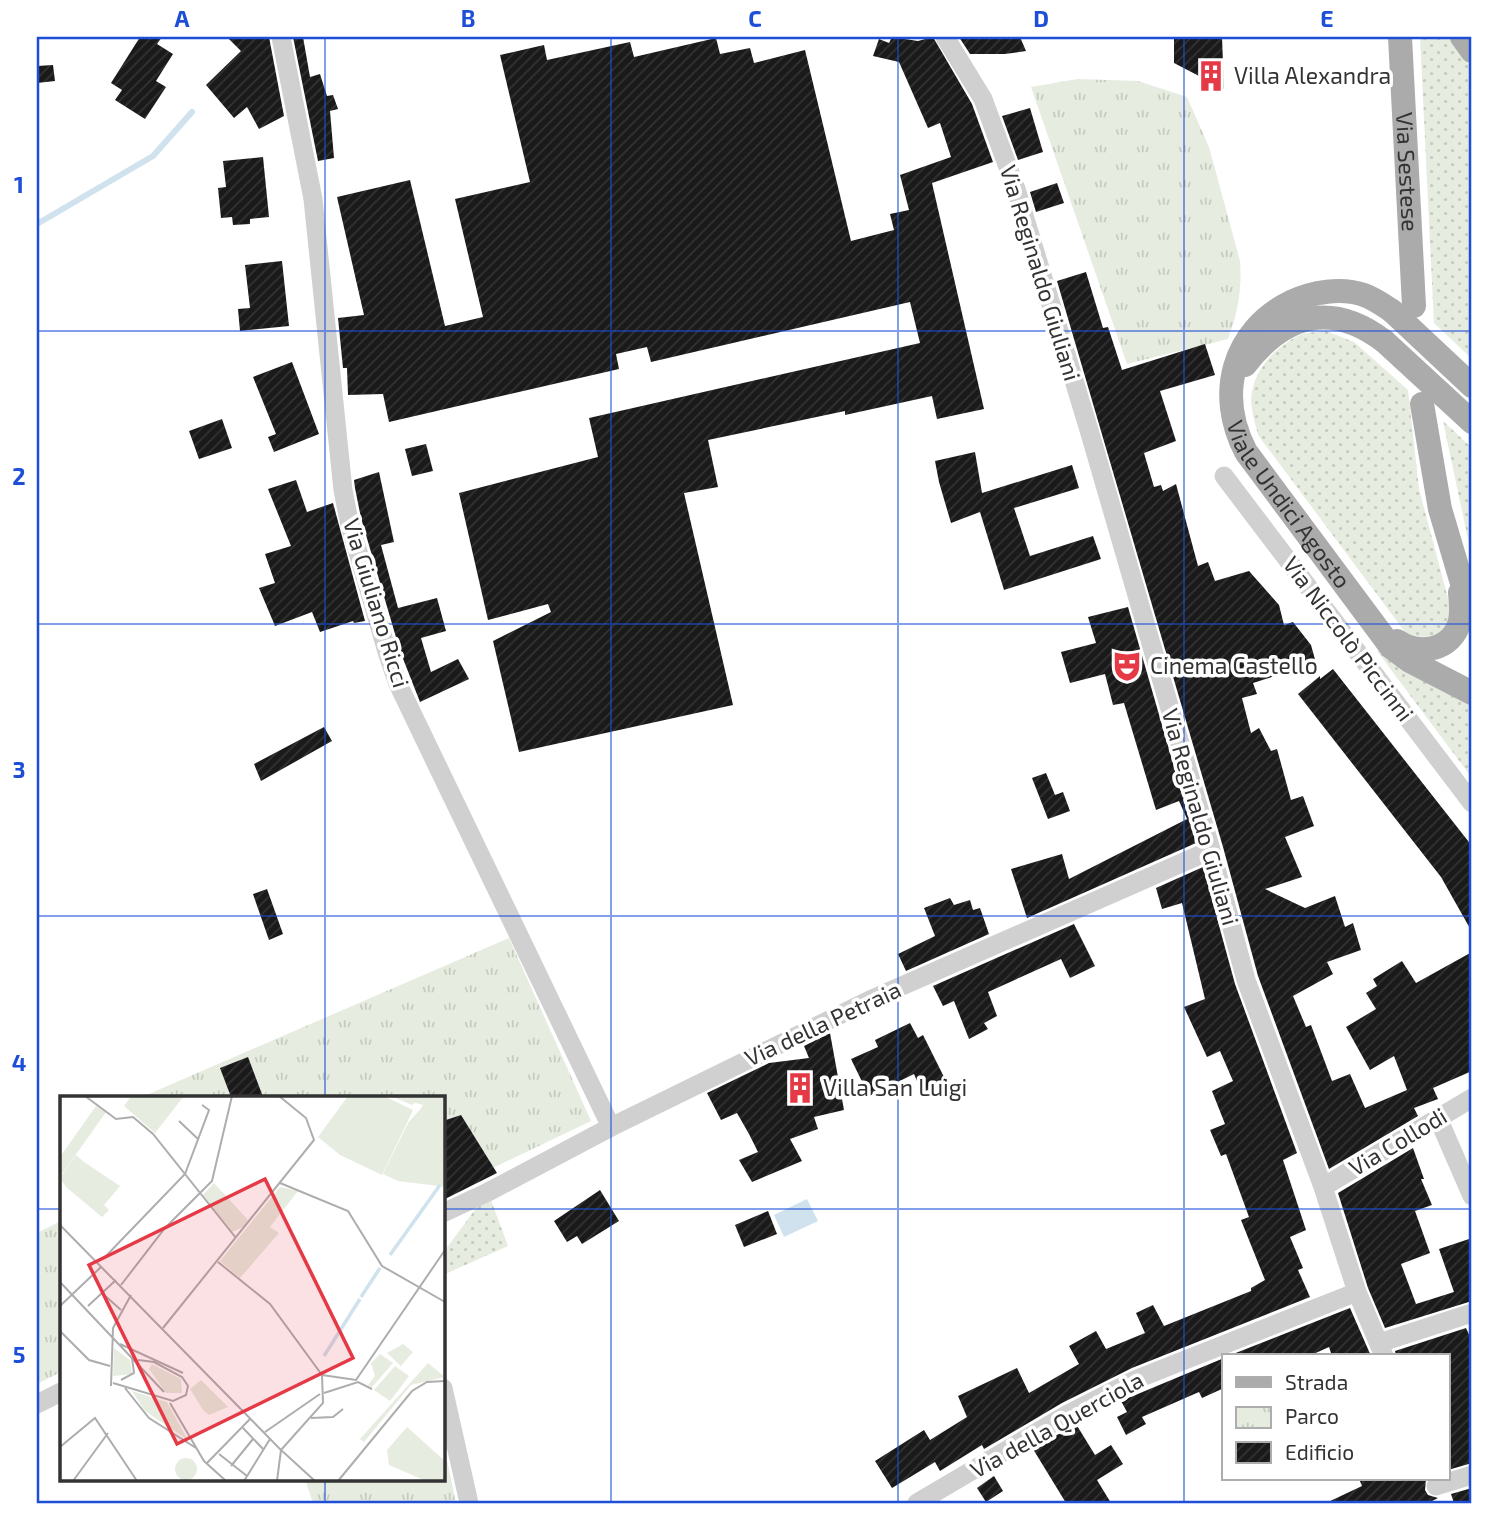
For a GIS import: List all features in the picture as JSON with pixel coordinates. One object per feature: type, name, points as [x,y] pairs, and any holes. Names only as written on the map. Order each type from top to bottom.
[{"type":"main road","name":"Via Sestese","points":[[1400,37],[1403,308]]},
{"type":"main road","points":[[1462,37],[1472,51]]},
{"type":"main road","name":"Viale Undici Agosto","points":[[1472,386],[1403,308],[1353,293],[1326,292],[1298,299],[1278,309],[1251,332],[1239,353],[1234,380],[1233,418],[1246,452],[1391,647],[1472,693]]},
{"type":"main road","name":"Viale Undici Agosto","points":[[1234,380],[1263,344],[1287,327],[1307,318],[1345,319],[1366,327],[1384,341],[1472,422]]},
{"type":"main road","points":[[1422,404],[1440,509],[1472,617]]},
{"type":"main road","name":"Viale Undici Agosto","points":[[1370,618],[1399,643],[1411,649],[1432,650],[1452,637],[1460,621],[1461,599],[1457,569]]},
{"type":"street","name":"Via Giuliano Ricci","points":[[282,37],[313,199],[343,489],[349,521],[388,655],[398,684],[611,1127]]},
{"type":"street","name":"Via Reginaldo Giuliani","points":[[945,37],[983,99],[1016,189],[1089,430],[1246,980],[1323,1187],[1357,1292],[1381,1350]]},
{"type":"street","name":"Via Niccolò Piccinni","points":[[1224,476],[1472,803]]},
{"type":"street","name":"Via della Petraia","points":[[444,1213],[870,1000],[1211,850]]},
{"type":"street","name":"Via Collodi","points":[[1323,1187],[1472,1098]]},
{"type":"street","points":[[1438,1118],[1472,1196]]},
{"type":"street","name":"Via della Querciola","points":[[917,1503],[1069,1414],[1137,1379],[1357,1292]]},
{"type":"street","points":[[1381,1350],[1472,1313]]},
{"type":"street","points":[[37,1404],[60,1392]]},
{"type":"street","points":[[444,1392],[469,1503]]},
{"type":"street","points":[[1437,1489],[1472,1475]]},
{"type":"green space","points":[[1420,37],[1450,37],[1472,69],[1472,359],[1434,323]]},
{"type":"green space","points":[[1078,79],[1138,81],[1187,97],[1209,147],[1240,261],[1238,300],[1228,339],[1127,364],[1031,87]]},
{"type":"green space","points":[[1326,331],[1354,342],[1408,390],[1419,489],[1450,606],[1447,624],[1439,634],[1426,637],[1408,636],[1258,435],[1251,397],[1254,383],[1263,366],[1276,351],[1291,340],[1303,334]]},
{"type":"green space","points":[[1443,421],[1472,448],[1472,558]]},
{"type":"green space","points":[[1382,649],[1472,700],[1472,778],[1377,651]]},
{"type":"green space","points":[[509,938],[591,1121],[444,1192],[444,1096],[144,1096]]},
{"type":"green space","points":[[488,1192],[508,1246],[444,1275],[444,1252]]},
{"type":"green space","points":[[60,1222],[60,1372],[37,1384],[37,1233]]},
{"type":"green space","points":[[444,1446],[456,1503],[313,1503],[305,1480],[444,1480]]},
{"type":"water","points":[[807,1199],[818,1221],[784,1237],[774,1215]]},
{"type":"building","points":[[140,37],[162,37],[157,44],[173,54],[156,81],[166,87],[145,119],[115,100],[122,90],[111,83]]},
{"type":"building","points":[[227,37],[269,37],[284,116],[259,129],[247,107],[234,118],[206,85],[241,51]]},
{"type":"building","points":[[293,37],[303,37],[310,77],[320,74],[327,96],[333,95],[338,109],[330,111],[334,158],[318,161]]},
{"type":"building","points":[[892,37],[918,41],[933,37],[972,104],[993,162],[932,183],[984,409],[937,419],[932,396],[708,440],[718,487],[684,493],[733,705],[519,752],[493,641],[551,612],[548,604],[488,620],[459,493],[598,457],[589,418],[920,343],[910,302],[651,362],[647,347],[616,354],[619,369],[389,422],[383,394],[348,395],[347,368],[343,368],[338,318],[364,315],[337,197],[410,180],[445,326],[483,317],[455,199],[530,182],[500,55],[544,45],[547,60],[630,42],[634,57],[716,38],[720,54],[750,48],[754,63],[805,50],[851,241],[894,230],[890,214],[909,210],[900,175],[951,157],[940,123],[928,128],[899,62],[873,56],[879,39],[889,43]]},
{"type":"building","points":[[959,37],[1020,37],[1026,51],[970,54]]},
{"type":"building","name":"Villa Alexandra","points":[[1174,37],[1222,37],[1224,89],[1174,63]]},
{"type":"building","points":[[53,65],[55,81],[37,83],[37,66]]},
{"type":"building","points":[[1030,108],[1043,152],[1018,160],[1002,116]]},
{"type":"building","points":[[263,157],[269,217],[250,219],[250,224],[233,225],[232,217],[221,218],[218,188],[226,187],[223,161]]},
{"type":"building","points":[[1057,183],[1064,203],[1036,212],[1030,192]]},
{"type":"building","points":[[282,261],[289,326],[240,331],[238,309],[250,308],[245,265]]},
{"type":"building","points":[[1086,272],[1103,328],[1108,327],[1122,370],[1205,344],[1215,375],[1160,391],[1176,441],[1144,453],[1154,487],[1161,485],[1163,491],[1176,484],[1198,566],[1208,562],[1215,581],[1249,571],[1279,605],[1284,625],[1293,622],[1311,645],[1316,663],[1253,683],[1257,694],[1242,698],[1251,733],[1259,728],[1271,751],[1277,749],[1291,800],[1303,796],[1314,826],[1285,837],[1302,877],[1265,889],[1305,908],[1335,896],[1345,927],[1353,923],[1361,950],[1327,962],[1333,974],[1293,996],[1306,1027],[1311,1025],[1332,1081],[1350,1074],[1365,1108],[1407,1090],[1394,1056],[1370,1070],[1346,1027],[1376,1009],[1366,993],[1377,986],[1373,979],[1402,961],[1416,983],[1472,952],[1472,1071],[1433,1088],[1438,1099],[1414,1108],[1418,1116],[1329,1169],[1258,976],[1223,847],[1057,281]]},
{"type":"building","points":[[292,362],[319,434],[274,452],[268,437],[276,434],[253,377]]},
{"type":"building","points":[[222,419],[232,448],[199,459],[189,431]]},
{"type":"building","points":[[426,444],[433,471],[412,476],[405,449]]},
{"type":"building","points":[[975,452],[982,493],[1072,465],[1079,488],[1014,508],[1030,556],[1093,536],[1101,559],[1004,590],[980,512],[951,523],[939,482],[935,461]]},
{"type":"building","points":[[379,472],[394,542],[381,545],[398,608],[437,598],[446,631],[421,638],[431,672],[458,659],[469,679],[420,702],[400,651],[361,518],[355,488],[354,480]]},
{"type":"building","points":[[296,480],[307,512],[333,503],[365,621],[353,621],[320,632],[312,612],[275,626],[259,588],[275,583],[265,554],[291,546],[268,489]]},
{"type":"building","points":[[1128,607],[1196,843],[1027,918],[1011,869],[1062,854],[1069,879],[1187,819],[1179,801],[1156,810],[1124,703],[1113,705],[1105,674],[1070,683],[1061,652],[1096,643],[1088,617]]},
{"type":"building","points":[[1333,669],[1472,846],[1472,932],[1441,877],[1298,694]]},
{"type":"building","points":[[324,727],[332,741],[261,781],[254,764]]},
{"type":"building","points":[[1046,773],[1055,795],[1063,792],[1070,811],[1048,819],[1032,778]]},
{"type":"building","points":[[1203,867],[1235,984],[1297,1153],[1283,1160],[1306,1230],[1290,1237],[1303,1268],[1298,1270],[1310,1297],[1132,1368],[1062,1403],[984,1449],[982,1445],[940,1471],[935,1462],[892,1488],[875,1461],[924,1430],[930,1440],[967,1417],[958,1396],[1017,1368],[1029,1393],[1079,1364],[1069,1346],[1096,1331],[1106,1349],[1145,1333],[1136,1313],[1153,1305],[1164,1326],[1251,1291],[1251,1288],[1265,1280],[1241,1220],[1249,1217],[1226,1154],[1221,1156],[1210,1130],[1225,1124],[1212,1091],[1233,1081],[1220,1051],[1207,1057],[1184,1007],[1205,999],[1182,903],[1162,909],[1156,888]]},
{"type":"building","points":[[267,889],[283,934],[269,940],[253,894]]},
{"type":"building","points":[[950,898],[954,905],[970,900],[973,910],[980,908],[989,934],[906,971],[898,954],[935,936],[924,908]]},
{"type":"building","points":[[1074,924],[1095,966],[1070,978],[1061,959],[988,992],[997,1016],[984,1023],[988,1029],[969,1039],[954,1001],[943,1006],[933,986]]},
{"type":"building","points":[[910,1023],[918,1038],[923,1035],[946,1081],[922,1093],[914,1074],[869,1096],[851,1059],[878,1047],[875,1040]]},
{"type":"building","name":"Villa San Luigi","points":[[830,1033],[844,1110],[814,1117],[818,1129],[790,1139],[802,1161],[752,1182],[739,1160],[758,1152],[749,1134],[737,1113],[721,1120],[707,1093],[769,1063],[809,1058],[804,1046]]},
{"type":"building","points":[[248,1057],[263,1096],[231,1096],[220,1068]]},
{"type":"building","points":[[461,1115],[497,1173],[444,1200],[444,1121]]},
{"type":"building","points":[[1413,1148],[1424,1179],[1421,1179],[1432,1205],[1415,1211],[1430,1253],[1401,1264],[1416,1304],[1454,1292],[1439,1249],[1472,1238],[1472,1301],[1385,1328],[1368,1288],[1338,1193]]},
{"type":"building","points":[[600,1190],[619,1221],[582,1244],[577,1236],[567,1242],[554,1221]]},
{"type":"building","points":[[768,1211],[777,1234],[744,1247],[735,1225]]},
{"type":"building","points":[[1350,1308],[1370,1354],[1331,1354],[1329,1347],[1313,1354],[1233,1354]]},
{"type":"building","points":[[1466,1328],[1472,1341],[1472,1463],[1450,1469],[1450,1354],[1396,1354],[1395,1351]]},
{"type":"building","points":[[1222,1359],[1222,1389],[1202,1398],[1199,1392],[1142,1417],[1146,1424],[1126,1435],[1117,1417],[1127,1412],[1121,1401]]},
{"type":"building","points":[[1076,1424],[1095,1455],[1111,1445],[1123,1464],[1097,1480],[1111,1503],[1066,1503],[1033,1449]]},
{"type":"building","points":[[994,1476],[1003,1491],[986,1502],[977,1488]]},
{"type":"building","points":[[1359,1480],[1426,1480],[1425,1490],[1428,1495],[1438,1498],[1428,1503],[1326,1503],[1362,1486]]},
{"type":"building","points":[[1472,1488],[1472,1503],[1454,1503],[1451,1494]]},
{"type":"waterway","points":[[37,224],[153,156],[192,112]]},
{"type":"place","name":"Villa Alexandra","points":[[1211,76]]},
{"type":"place","name":"Cinema Castello","points":[[1127,666]]},
{"type":"place","name":"Villa San Luigi","points":[[800,1088]]}]
